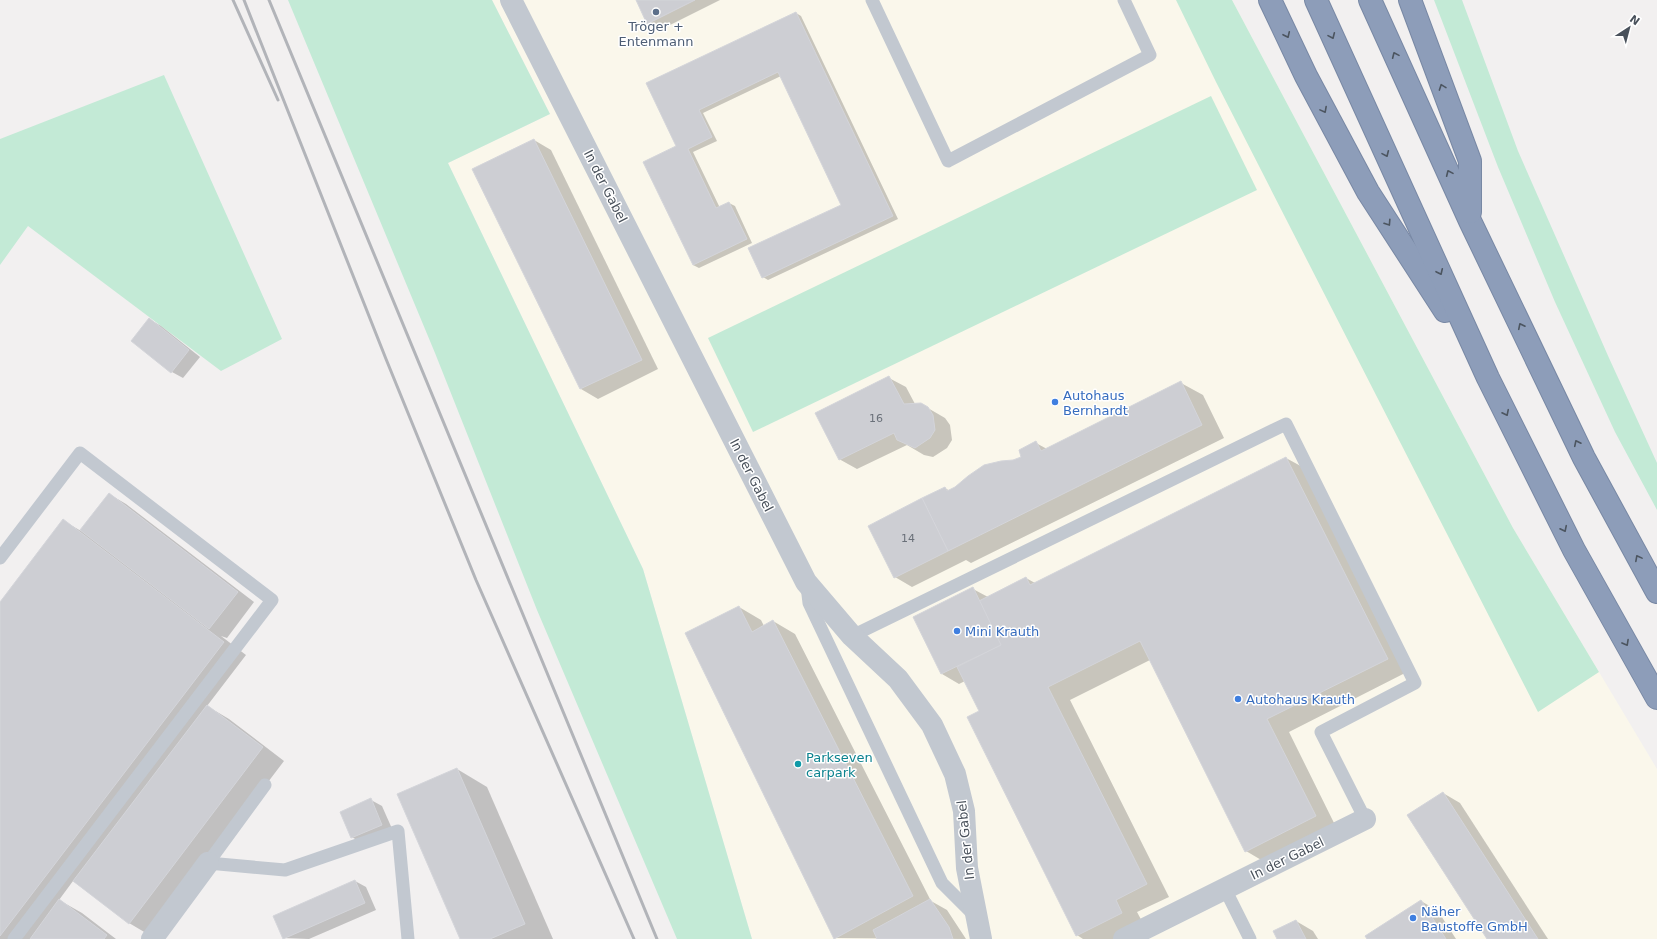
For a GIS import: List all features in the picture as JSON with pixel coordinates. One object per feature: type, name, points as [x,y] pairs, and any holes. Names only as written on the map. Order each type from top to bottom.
[{"type":"highway","points":[[1270,0],[1306,76],[1368,192],[1488,378]]},
{"type":"highway","points":[[1316,0],[1488,378],[1574,550],[1657,698]]},
{"type":"highway","points":[[1370,0],[1470,222],[1584,458],[1657,592]]},
{"type":"highway","points":[[1410,0],[1470,161],[1470,222]]},
{"type":"street","name":"In der Gabel","points":[[511,0],[806,582],[852,636],[898,679],[932,725],[956,774],[964,811],[967,868],[981,939]]},
{"type":"street","name":"In der Gabel","points":[[1124,939],[1365,819]]},
{"type":"street","points":[[152,939],[208,863]]},
{"type":"lane","points":[[872,0],[948,161],[1150,55],[1124,0]]},
{"type":"lane","points":[[852,636],[1286,424],[1415,683],[1321,732],[1365,819]]},
{"type":"lane","points":[[0,558],[80,453],[272,600],[14,939]]},
{"type":"lane","points":[[806,582],[809,603],[942,883],[976,917]]},
{"type":"lane","points":[[208,863],[265,785]]},
{"type":"lane","points":[[208,863],[285,870],[398,831],[408,939]]},
{"type":"lane","points":[[1224,889],[1250,939]]},
{"type":"shaded area","points":[[492,0],[1232,0],[1513,528],[1657,769],[1657,939],[752,939],[643,569],[448,163],[550,114]]},
{"type":"green space","points":[[288,0],[492,0],[550,114],[448,163],[643,569],[752,939],[677,939],[537,610],[435,353]]},
{"type":"green space","points":[[1176,0],[1232,0],[1513,528],[1599,672],[1538,712],[1216,82]]},
{"type":"green space","points":[[1434,0],[1462,0],[1518,151],[1657,463],[1657,510],[1615,432],[1555,302],[1498,167]]},
{"type":"green space","points":[[164,75],[282,339],[221,371],[28,226],[0,265],[0,139]]},
{"type":"green space","points":[[1211,96],[1257,190],[753,432],[708,338]]},
{"type":"building","name":"Tröger + Entenmann","points":[[636,0],[695,0],[647,24]]},
{"type":"building","points":[[796,12],[893,216],[762,278],[748,248],[841,205],[778,72],[699,110],[712,137],[688,149],[716,208],[729,202],[747,239],[693,265],[643,162],[676,146],[646,83]]},
{"type":"building","points":[[534,139],[642,360],[580,389],[472,169]]},
{"type":"building","points":[[149,318],[189,350],[171,373],[131,341]]},
{"type":"building","points":[[889,376],[904,404],[921,403],[928,407],[933,415],[935,430],[930,438],[915,448],[897,440],[894,433],[839,460],[815,413]]},
{"type":"building","points":[[1181,381],[1202,425],[948,551],[922,498],[945,487],[947,491],[955,487],[984,465],[1013,460],[1021,457],[1019,450],[1036,441],[1041,451]]},
{"type":"building","name":"Autohaus Krauth","points":[[1286,457],[1388,659],[1267,719],[1316,816],[1245,852],[1140,641],[1048,687],[1147,884],[1116,900],[1122,913],[1076,936],[967,717],[979,711],[957,667],[1001,645],[979,601],[1026,577],[1030,585]]},
{"type":"building","points":[[109,493],[238,592],[209,629],[80,530]]},
{"type":"building","points":[[922,498],[948,551],[894,578],[868,526]]},
{"type":"building","points":[[63,519],[224,642],[0,936],[0,602]]},
{"type":"building","name":"Mini Krauth","points":[[973,587],[1001,645],[941,674],[913,617]]},
{"type":"building","name":"Parkseven carpark","points":[[739,606],[752,632],[773,620],[913,896],[834,939],[685,633]]},
{"type":"building","points":[[207,705],[263,747],[129,924],[73,881]]},
{"type":"building","points":[[457,768],[525,924],[490,939],[460,939],[397,794]]},
{"type":"building","points":[[1443,792],[1538,939],[1487,939],[1407,815]]},
{"type":"building","points":[[371,798],[382,825],[351,838],[340,812]]},
{"type":"building","points":[[355,880],[365,903],[283,939],[273,916]]},
{"type":"building","points":[[59,899],[107,935],[104,939],[30,939]]},
{"type":"building","points":[[930,899],[949,927],[953,939],[877,939],[873,930]]},
{"type":"building","name":"Näher Baustoffe GmbH","points":[[1421,900],[1446,939],[1367,939],[1365,936]]},
{"type":"building","points":[[1296,920],[1306,939],[1277,939],[1273,931]]},
{"type":"railway","points":[[233,0],[278,100]]},
{"type":"railway","points":[[244,0],[386,359],[476,580],[634,939]]},
{"type":"railway","points":[[269,0],[657,939]]},
{"type":"place","name":"Tröger + Entenmann","points":[[656,12]]},
{"type":"place","name":"Autohaus Bernhardt","points":[[1055,402]]},
{"type":"place","name":"Mini Krauth","points":[[957,631]]},
{"type":"place","name":"Autohaus Krauth","points":[[1238,699]]},
{"type":"place","name":"Parkseven carpark","points":[[798,764]]},
{"type":"place","name":"Näher Baustoffe GmbH","points":[[1413,918]]}]
